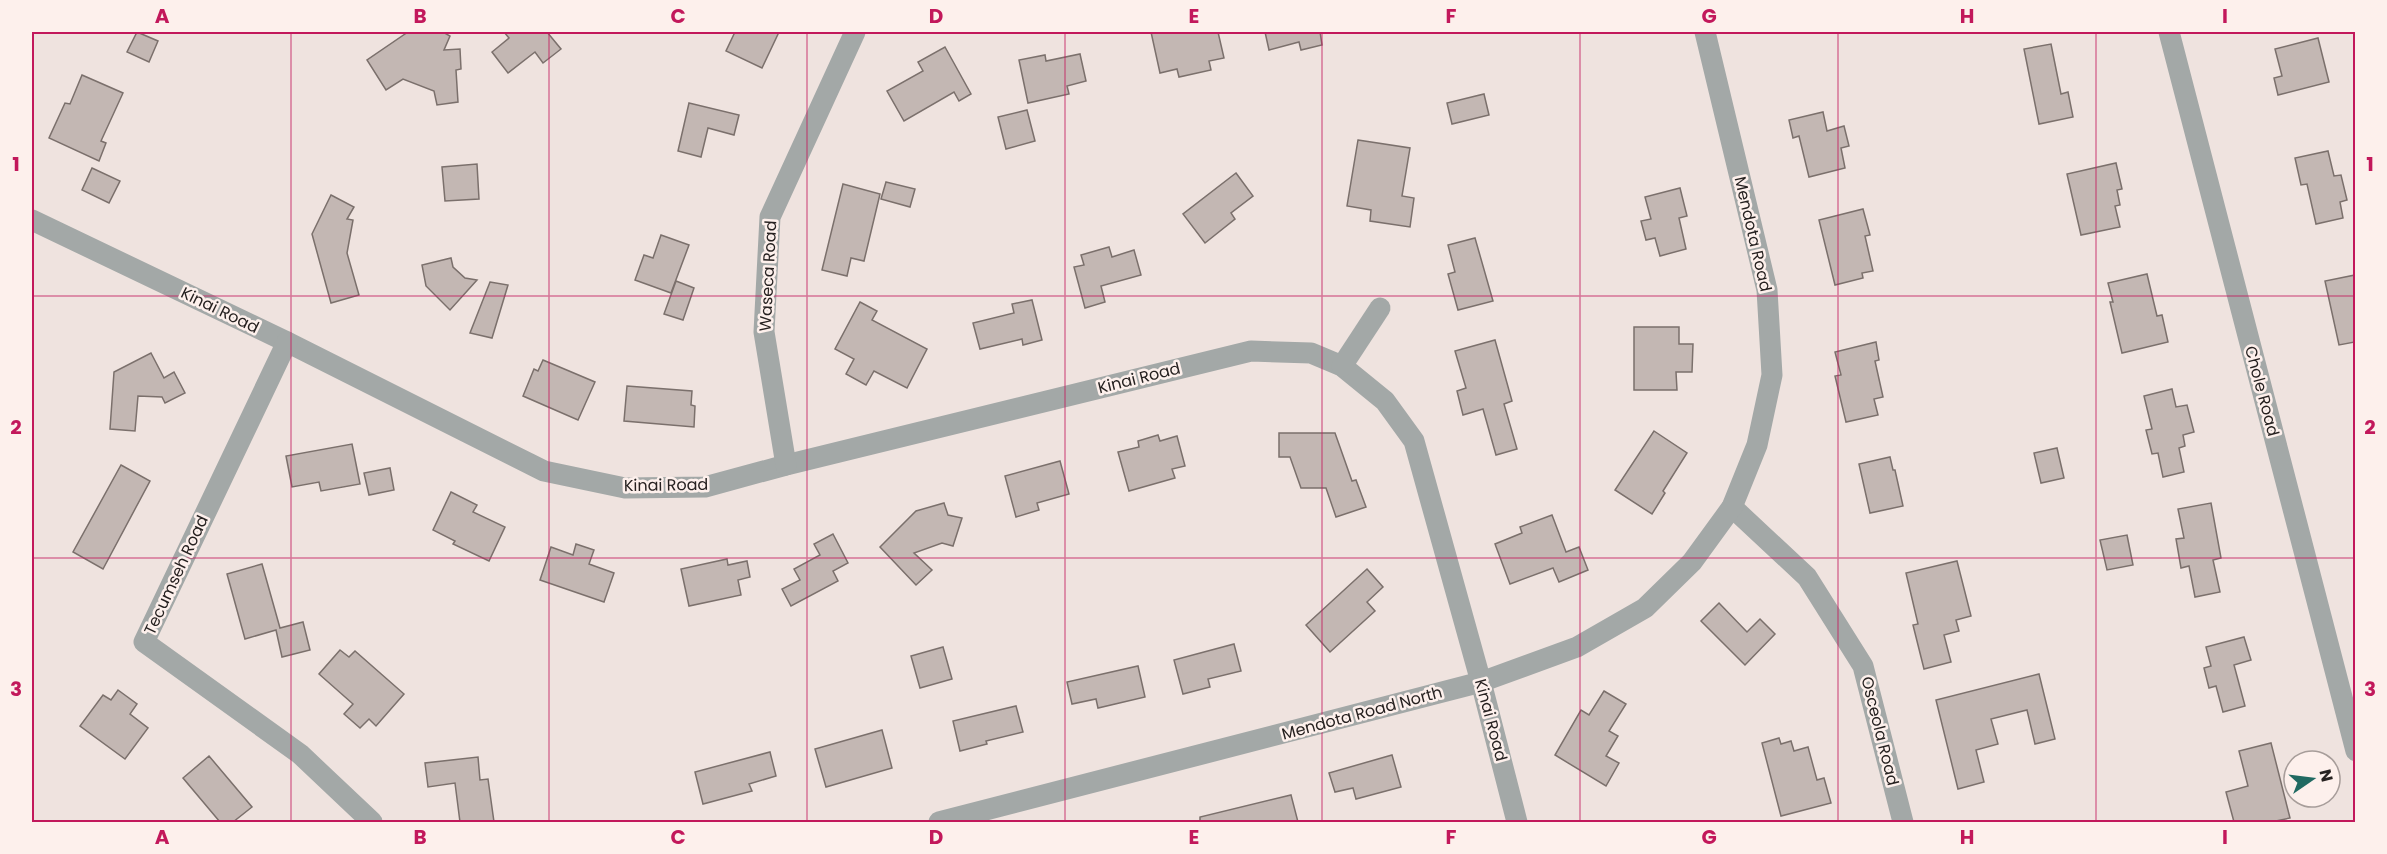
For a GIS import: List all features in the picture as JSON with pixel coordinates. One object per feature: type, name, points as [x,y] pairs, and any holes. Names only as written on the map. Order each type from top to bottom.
[{"type":"street","name":"Waseca Road","points":[[786,465],[764,332],[770,217],[855,32]]},
{"type":"street","name":"Mendota Road","points":[[1705,32],[1768,300],[1772,375],[1757,445],[1732,507]]},
{"type":"street","name":"Chole Road","points":[[2169,32],[2355,751]]},
{"type":"street","name":"Kinai Road","points":[[32,220],[287,342],[544,471],[625,488],[705,487],[1251,351],[1311,353],[1342,366],[1385,401],[1414,441],[1517,822]]},
{"type":"street","points":[[1342,366],[1380,308]]},
{"type":"street","name":"Tecumseh Road","points":[[287,342],[144,642],[300,754],[372,822]]},
{"type":"street","name":"Mendota Road North","points":[[939,822],[1481,682],[1577,647],[1645,608],[1692,561],[1732,507]]},
{"type":"street","name":"Osceola Road","points":[[1732,507],[1807,577],[1863,666],[1904,822]]},
{"type":"building","points":[[137,32],[158,41],[149,62],[127,52]]},
{"type":"building","points":[[408,32],[443,32],[450,36],[444,50],[460,49],[461,69],[456,70],[458,102],[437,105],[434,91],[403,79],[386,90],[367,60]]},
{"type":"building","points":[[504,32],[547,32],[561,49],[543,63],[535,52],[508,73],[492,52],[509,38]]},
{"type":"building","points":[[735,32],[779,32],[762,68],[726,51]]},
{"type":"building","points":[[1151,32],[1218,32],[1224,58],[1209,61],[1211,70],[1179,77],[1177,69],[1160,73]]},
{"type":"building","points":[[1265,32],[1320,32],[1322,45],[1301,50],[1299,42],[1269,50]]},
{"type":"building","points":[[2318,38],[2329,82],[2278,95],[2274,78],[2282,76],[2275,49]]},
{"type":"building","points":[[2051,44],[2061,94],[2068,92],[2073,117],[2039,124],[2024,49]]},
{"type":"building","points":[[945,47],[971,94],[959,101],[954,92],[904,121],[887,91],[923,71],[918,62]]},
{"type":"building","points":[[1080,54],[1086,81],[1067,86],[1069,94],[1028,103],[1019,60],[1045,55],[1046,61]]},
{"type":"building","points":[[82,75],[123,93],[101,141],[106,143],[99,161],[49,138],[65,103],[70,104]]},
{"type":"building","points":[[1484,94],[1489,115],[1452,124],[1447,103]]},
{"type":"building","points":[[689,103],[739,115],[734,135],[708,128],[701,157],[678,151]]},
{"type":"building","points":[[1027,110],[1035,141],[1006,149],[998,117]]},
{"type":"building","points":[[1823,112],[1827,131],[1844,126],[1849,146],[1841,148],[1845,168],[1809,177],[1799,136],[1793,138],[1789,120]]},
{"type":"building","points":[[1358,140],[1410,148],[1402,196],[1414,198],[1410,227],[1370,221],[1371,210],[1347,206]]},
{"type":"building","points":[[2328,151],[2334,176],[2341,175],[2347,200],[2340,202],[2343,218],[2316,224],[2307,184],[2301,185],[2295,158]]},
{"type":"building","points":[[2116,163],[2122,189],[2117,190],[2120,205],[2115,206],[2120,227],[2081,235],[2067,174]]},
{"type":"building","points":[[477,164],[479,199],[445,201],[442,167]]},
{"type":"building","points":[[92,168],[120,181],[109,203],[82,190]]},
{"type":"building","points":[[1236,173],[1253,196],[1231,213],[1235,219],[1205,243],[1183,214]]},
{"type":"building","points":[[886,182],[915,189],[910,207],[881,199]]},
{"type":"building","points":[[843,184],[880,194],[864,261],[851,258],[847,276],[822,270]]},
{"type":"building","points":[[1680,188],[1687,216],[1679,218],[1686,249],[1660,256],[1655,238],[1646,240],[1641,221],[1651,219],[1645,197]]},
{"type":"building","points":[[331,195],[354,207],[347,219],[353,220],[347,253],[359,295],[331,303],[312,234]]},
{"type":"building","points":[[1863,209],[1870,235],[1865,236],[1873,271],[1862,273],[1863,278],[1835,285],[1819,220]]},
{"type":"building","points":[[661,235],[689,245],[671,293],[635,280],[644,255],[653,258]]},
{"type":"building","points":[[1475,238],[1493,301],[1458,310],[1448,274],[1455,272],[1448,245]]},
{"type":"building","points":[[1109,247],[1112,257],[1134,250],[1141,275],[1101,286],[1105,302],[1085,308],[1074,267],[1084,265],[1081,255]]},
{"type":"building","points":[[451,258],[453,267],[465,278],[477,280],[450,310],[426,286],[422,265]]},
{"type":"building","points":[[2147,274],[2157,316],[2162,315],[2168,342],[2122,353],[2108,283]]},
{"type":"building","points":[[2355,275],[2355,342],[2339,345],[2325,281]]},
{"type":"building","points":[[676,281],[694,288],[683,320],[664,314]]},
{"type":"building","points":[[490,282],[508,285],[492,338],[470,333]]},
{"type":"building","points":[[1032,300],[1042,340],[1023,345],[1022,339],[980,349],[973,323],[1014,313],[1012,304]]},
{"type":"building","points":[[860,302],[877,311],[872,320],[927,349],[907,388],[874,371],[866,385],[846,374],[854,359],[835,349]]},
{"type":"building","points":[[1634,327],[1679,327],[1679,344],[1693,344],[1692,372],[1676,372],[1677,390],[1634,390]]},
{"type":"building","points":[[1495,340],[1512,401],[1504,404],[1517,449],[1496,455],[1483,409],[1463,415],[1457,391],[1466,388],[1455,351]]},
{"type":"building","points":[[1876,342],[1879,360],[1875,361],[1883,397],[1874,399],[1878,415],[1846,422],[1835,376],[1841,375],[1835,352]]},
{"type":"building","points":[[151,353],[164,378],[174,372],[185,393],[165,403],[162,397],[138,396],[135,431],[110,429],[114,372]]},
{"type":"building","points":[[543,360],[595,382],[578,420],[523,396],[534,369],[538,371]]},
{"type":"building","points":[[627,386],[692,391],[691,405],[695,406],[694,427],[624,421]]},
{"type":"building","points":[[2172,389],[2176,407],[2187,405],[2194,432],[2183,435],[2185,446],[2179,448],[2184,472],[2163,477],[2158,453],[2152,454],[2146,430],[2152,429],[2144,396]]},
{"type":"building","points":[[1654,431],[1687,453],[1663,491],[1665,493],[1652,514],[1615,490]]},
{"type":"building","points":[[1279,433],[1335,433],[1352,481],[1356,480],[1366,507],[1336,517],[1326,488],[1301,488],[1290,457],[1279,457]]},
{"type":"building","points":[[1158,435],[1160,441],[1177,436],[1185,466],[1172,469],[1175,478],[1129,491],[1118,452],[1139,447],[1138,441]]},
{"type":"building","points":[[352,444],[360,484],[321,491],[319,482],[292,487],[286,456]]},
{"type":"building","points":[[2057,448],[2064,478],[2041,483],[2034,453]]},
{"type":"building","points":[[1890,457],[1903,506],[1870,513],[1859,464]]},
{"type":"building","points":[[1060,461],[1069,494],[1037,503],[1039,510],[1016,517],[1005,476]]},
{"type":"building","points":[[121,465],[150,481],[103,569],[73,552]]},
{"type":"building","points":[[390,468],[394,490],[369,495],[364,473]]},
{"type":"building","points":[[451,492],[477,505],[473,512],[505,527],[489,561],[453,544],[455,541],[433,530]]},
{"type":"building","points":[[944,503],[948,515],[962,518],[953,546],[942,543],[914,553],[932,570],[916,585],[880,547],[916,511]]},
{"type":"building","points":[[2211,503],[2221,558],[2213,560],[2220,592],[2195,597],[2189,566],[2181,568],[2176,539],[2184,538],[2178,509]]},
{"type":"building","points":[[1552,515],[1566,552],[1579,547],[1588,570],[1559,582],[1553,568],[1510,584],[1495,544],[1522,533],[1520,527]]},
{"type":"building","points":[[833,534],[848,563],[833,571],[838,581],[791,606],[782,589],[800,580],[794,569],[820,555],[814,544]]},
{"type":"building","points":[[2127,535],[2133,565],[2107,570],[2100,540]]},
{"type":"building","points":[[576,544],[594,550],[589,564],[614,573],[604,602],[540,580],[551,547],[573,555]]},
{"type":"building","points":[[727,559],[728,565],[747,561],[750,577],[738,580],[741,595],[689,606],[681,569]]},
{"type":"building","points":[[1957,561],[1971,616],[1956,620],[1959,631],[1944,635],[1951,662],[1924,669],[1913,625],[1918,624],[1906,573]]},
{"type":"building","points":[[262,564],[280,628],[303,622],[310,650],[282,657],[276,630],[245,639],[227,574]]},
{"type":"building","points":[[1367,569],[1383,587],[1367,602],[1375,611],[1330,652],[1306,625]]},
{"type":"building","points":[[1719,603],[1747,632],[1760,619],[1775,634],[1745,665],[1701,621]]},
{"type":"building","points":[[2244,637],[2251,660],[2234,665],[2245,706],[2223,712],[2216,686],[2209,688],[2204,668],[2211,666],[2206,647]]},
{"type":"building","points":[[1234,644],[1241,671],[1208,679],[1210,687],[1183,694],[1174,660]]},
{"type":"building","points":[[943,647],[952,679],[920,688],[911,656]]},
{"type":"building","points":[[340,650],[349,657],[355,651],[404,694],[376,726],[369,719],[360,728],[344,714],[353,704],[319,674]]},
{"type":"building","points":[[1138,666],[1145,697],[1098,708],[1096,699],[1072,704],[1067,682]]},
{"type":"building","points":[[2039,674],[2055,739],[2035,744],[2027,710],[1991,719],[1998,744],[1976,750],[1984,782],[1958,789],[1936,700]]},
{"type":"building","points":[[118,690],[137,704],[130,714],[148,728],[125,759],[80,726],[103,695],[111,700]]},
{"type":"building","points":[[1604,691],[1626,704],[1609,731],[1618,736],[1606,756],[1619,763],[1606,786],[1555,755],[1581,710],[1589,715]]},
{"type":"building","points":[[1016,706],[1023,732],[986,741],[987,744],[960,751],[953,721]]},
{"type":"building","points":[[882,730],[892,768],[826,787],[815,749]]},
{"type":"building","points":[[1779,738],[1781,744],[1791,741],[1794,751],[1808,747],[1817,780],[1824,778],[1831,803],[1781,816],[1762,743]]},
{"type":"building","points":[[2271,743],[2282,786],[2282,809],[2288,809],[2290,818],[2271,822],[2234,822],[2226,792],[2248,786],[2239,751]]},
{"type":"building","points":[[770,752],[776,776],[749,784],[752,791],[703,804],[695,772]]},
{"type":"building","points":[[1392,755],[1401,787],[1356,799],[1353,788],[1335,792],[1329,773]]},
{"type":"building","points":[[209,756],[252,807],[233,822],[220,822],[183,778]]},
{"type":"building","points":[[478,757],[480,780],[488,779],[494,822],[460,822],[455,783],[428,787],[425,763]]},
{"type":"building","points":[[1291,795],[1298,822],[1200,822],[1200,817]]}]
